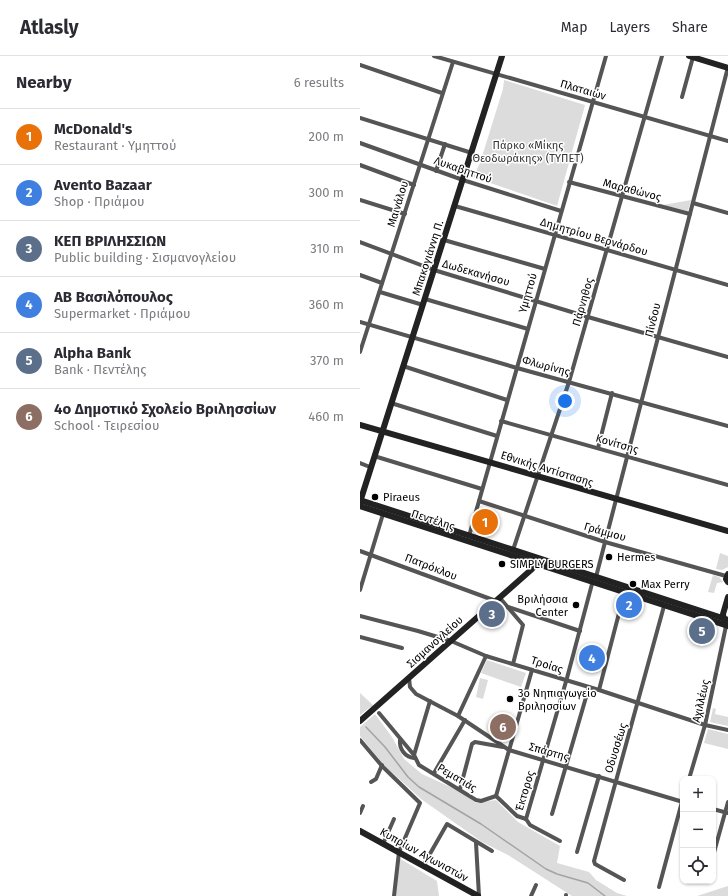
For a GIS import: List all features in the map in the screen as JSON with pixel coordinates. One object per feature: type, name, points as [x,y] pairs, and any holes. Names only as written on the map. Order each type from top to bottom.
[{"type":"street","name":"Πλαταιών","points":[[434,56],[728,141]]},
{"type":"street","name":"Μπακογιάννη Π.","points":[[360,501],[464,180],[502,56]]},
{"type":"street","name":"Υμηττού","points":[[469,536],[606,56]]},
{"type":"street","name":"Πάρνηθος","points":[[513,550],[569,382],[662,56]]},
{"type":"street","points":[[682,97],[691,57],[728,67]]},
{"type":"street","name":"Μαινάλου","points":[[360,352],[453,62]]},
{"type":"street","points":[[360,65],[442,93]]},
{"type":"street","name":"Πίνδου","points":[[596,577],[728,67]]},
{"type":"street","points":[[360,118],[472,153]]},
{"type":"street","name":"Λυκαβηττού","points":[[360,143],[436,171],[561,211]]},
{"type":"street","points":[[436,171],[445,144]]},
{"type":"street","points":[[360,165],[414,185]]},
{"type":"street","name":"Μαραθώνος","points":[[570,182],[622,198],[690,214]]},
{"type":"street","points":[[360,200],[405,214]]},
{"type":"street","points":[[693,203],[728,213]]},
{"type":"street","name":"Δημητρίου Βερνάρδου","points":[[455,206],[728,285]]},
{"type":"street","points":[[444,240],[545,269]]},
{"type":"street","name":"Δωδεκανήσου","points":[[360,242],[434,270],[588,317],[728,357]]},
{"type":"street","points":[[360,275],[382,283]]},
{"type":"street","points":[[380,292],[528,329]]},
{"type":"street","name":"Φλωρίνης","points":[[360,322],[516,368],[728,426]]},
{"type":"street","points":[[403,366],[508,400]]},
{"type":"street","points":[[598,448],[612,394]]},
{"type":"street","points":[[391,403],[497,436]]},
{"type":"street","name":"Κονίτσης","points":[[502,421],[728,485]]},
{"type":"street","name":"Εθνικής Αντίστασης","points":[[360,425],[616,500],[728,531]]},
{"type":"street","points":[[374,456],[482,489]]},
{"type":"street","points":[[360,463],[370,467]]},
{"type":"street","name":"Πεντέλης","points":[[360,501],[383,514],[592,584],[726,623]]},
{"type":"street","name":"Πεντέλης","points":[[360,501],[596,577],[726,623]]},
{"type":"street","name":"Γράμμου","points":[[478,501],[605,542],[727,577]]},
{"type":"street","points":[[360,590],[383,514]]},
{"type":"street","name":"Πατρόκλου","points":[[360,551],[371,553],[498,599]]},
{"type":"street","name":"Σισμανογλείου","points":[[360,721],[377,710],[409,678],[536,565],[539,559]]},
{"type":"street","name":"Έκτορος","points":[[526,819],[544,761],[592,584]]},
{"type":"street","points":[[599,690],[624,594]]},
{"type":"street","points":[[726,623],[728,596]]},
{"type":"street","points":[[498,599],[508,607],[523,625],[513,664]]},
{"type":"street","name":"Οδυσσέως","points":[[624,880],[594,862],[615,782],[639,703],[664,606]]},
{"type":"street","points":[[508,607],[580,631]]},
{"type":"street","name":"Τροίας","points":[[360,616],[395,624],[451,641],[486,656],[599,690],[705,725],[728,730]]},
{"type":"street","name":"Αχιλλέως","points":[[690,776],[705,725],[726,623]]},
{"type":"street","points":[[360,637],[402,648]]},
{"type":"street","points":[[458,716],[486,656]]},
{"type":"street","points":[[532,670],[496,796],[517,816],[526,819],[530,825],[560,841]]},
{"type":"street","name":"Σπάρτης","points":[[409,678],[410,687],[413,691],[465,720],[509,750],[615,782],[680,799]]},
{"type":"street","points":[[552,814],[589,687]]},
{"type":"street","points":[[414,756],[430,701]]},
{"type":"street","name":"Ρεματιάς","points":[[377,710],[423,768],[481,802],[496,796]]},
{"type":"street","points":[[434,774],[465,720]]},
{"type":"street","points":[[360,740],[382,765],[420,803],[399,852],[395,869],[394,896]]},
{"type":"street","points":[[460,789],[472,744],[475,742],[503,747]]},
{"type":"street","points":[[371,782],[376,778],[382,765]]},
{"type":"street","points":[[577,852],[599,776]]},
{"type":"street","points":[[715,848],[728,802]]},
{"type":"street","points":[[360,813],[363,806]]},
{"type":"street","points":[[716,810],[726,813]]},
{"type":"street","points":[[659,887],[680,811]]},
{"type":"street","points":[[383,844],[394,819]]},
{"type":"street","points":[[423,866],[447,824],[492,851]]},
{"type":"street","name":"Κυπρίων Αγωνιστών","points":[[360,831],[478,896]]},
{"type":"street","points":[[476,842],[478,896]]},
{"type":"street","points":[[531,896],[536,885]]},
{"type":"green space","name":"Πάρκο «Μίκης Θεοδωράκης» (ΤΥΠΕΤ)","points":[[504,80],[585,105],[557,206],[473,177],[480,163],[503,89]]},
{"type":"green space","points":[[691,200],[688,211],[663,205]]},
{"type":"green space","points":[[720,553],[728,556],[728,567],[722,570],[716,569]]},
{"type":"green space","points":[[713,575],[719,577],[723,582],[717,583],[714,593],[708,592]]},
{"type":"green space","points":[[487,660],[526,673],[521,687],[481,673]]},
{"type":"green space","points":[[480,678],[488,680],[483,699],[476,697]]},
{"type":"green space","points":[[360,693],[374,706],[360,715]]},
{"type":"green space","points":[[713,708],[716,709],[715,714],[728,717],[728,726],[710,722]]},
{"type":"green space","points":[[375,714],[392,737],[404,759],[422,774],[459,791],[476,803],[496,800],[518,822],[560,846],[557,863],[589,872],[596,880],[617,893],[627,896],[572,896],[508,855],[482,842],[421,799],[383,764],[360,736],[360,727]]},
{"type":"green space","points":[[708,729],[728,734],[728,749],[704,743]]},
{"type":"green space","points":[[399,858],[437,881],[439,896],[395,896]]},
{"type":"green space","points":[[728,886],[728,896],[697,896]]},
{"type":"waterway","points":[[366,727],[385,747],[408,777],[419,787],[481,824],[546,869],[557,874],[588,883],[605,896]]},
{"type":"place","name":"Piraeus","points":[[375,497]]},
{"type":"place","name":"McDonald's","points":[[485,522]]},
{"type":"place","name":"Hermes","points":[[609,557]]},
{"type":"place","name":"SIMPLY BURGERS","points":[[502,564]]},
{"type":"place","name":"Max Perry","points":[[633,584]]},
{"type":"place","name":"Βριλήσσια Center","points":[[576,605]]},
{"type":"place","name":"Avento Bazaar","points":[[629,605]]},
{"type":"place","name":"ΚΕΠ ΒΡΙΛΗΣΣΙΩΝ","points":[[492,614]]},
{"type":"place","name":"Alpha Bank","points":[[702,631]]},
{"type":"place","name":"ΑΒ Βασιλόπουλος","points":[[592,658]]},
{"type":"place","name":"3ο Νηπιαγωγείο Βριλησσίων","points":[[510,699]]},
{"type":"place","name":"4o Δημοτικό Σχολείο Βριλησσίων","points":[[503,727]]}]
